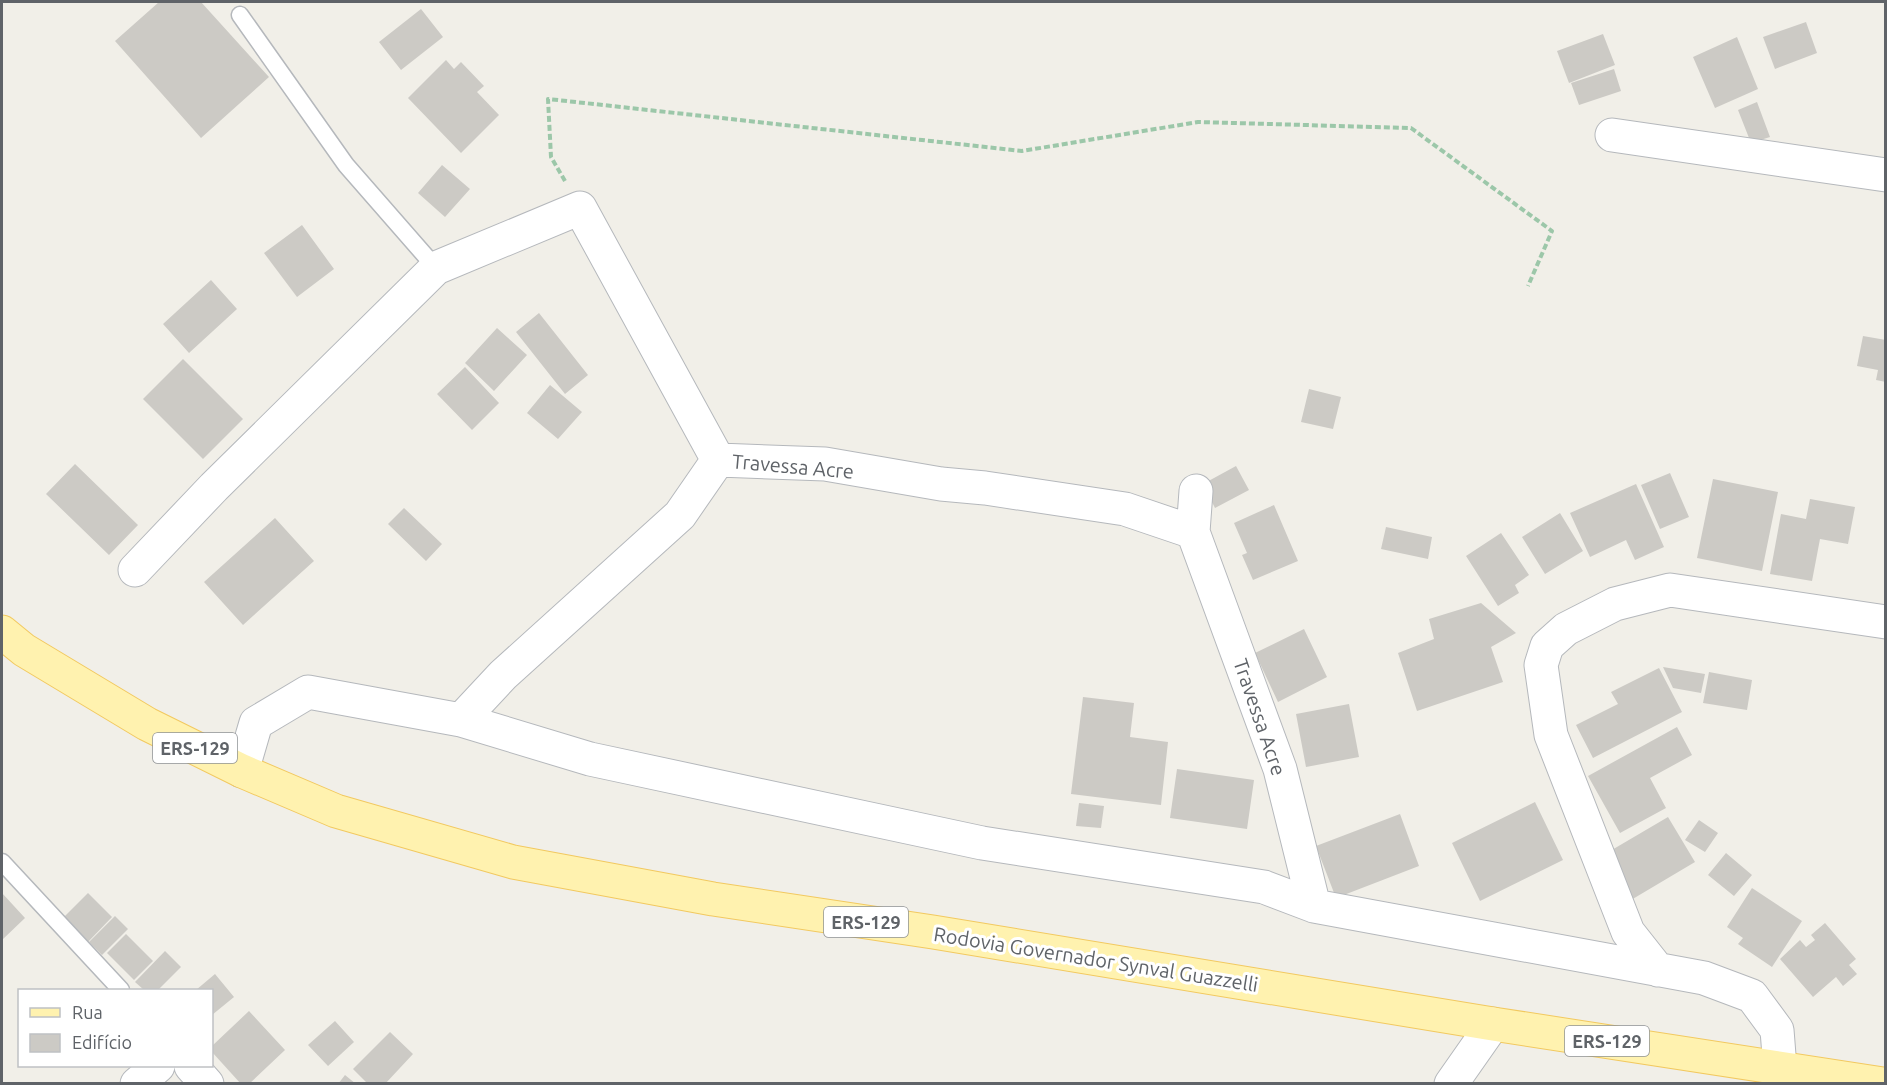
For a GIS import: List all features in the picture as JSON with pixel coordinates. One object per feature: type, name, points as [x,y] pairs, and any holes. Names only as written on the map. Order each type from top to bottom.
[{"type":"main road","name":"Rodovia Governador Synval Guazzelli","points":[[2,632],[24,650],[147,724],[242,771],[336,812],[513,862],[712,899],[933,932],[1492,1024],[1883,1083]]},
{"type":"street","points":[[1612,135],[1886,175]]},
{"type":"street","points":[[135,570],[214,487],[436,268],[580,208],[718,460]]},
{"type":"street","name":"Travessa Acre","points":[[461,720],[503,675],[680,515],[718,460],[825,464],[941,484],[985,488],[1125,509],[1193,532]]},
{"type":"street","name":"Travessa Acre","points":[[1196,491],[1193,532],[1280,769],[1314,906]]},
{"type":"street","points":[[1658,970],[1628,932],[1551,735],[1541,665],[1547,646],[1566,629],[1615,604],[1670,591],[1886,622]]},
{"type":"street","points":[[242,771],[256,723],[308,692],[461,720],[590,759],[982,843],[1264,886],[1314,906],[1704,978],[1752,996],[1777,1030],[1780,1068]]},
{"type":"street","points":[[1451,1083],[1492,1024]]},
{"type":"street","points":[[137,1083],[157,1067]]},
{"type":"street","points":[[193,1067],[207,1083]]},
{"type":"lane","points":[[240,15],[346,165],[436,268]]},
{"type":"lane","points":[[2,862],[121,989]]},
{"type":"path","points":[[580,208],[551,157],[548,99],[1022,151],[1198,122],[1411,128],[1552,231],[1528,286]]},
{"type":"building","points":[[159,2],[201,2],[269,77],[201,138],[115,41]]},
{"type":"building","points":[[421,9],[443,37],[401,70],[379,42]]},
{"type":"building","points":[[1806,22],[1817,53],[1775,69],[1763,37]]},
{"type":"building","points":[[1603,34],[1615,65],[1569,83],[1557,51]]},
{"type":"building","points":[[1737,37],[1758,89],[1715,108],[1693,57]]},
{"type":"building","points":[[446,60],[454,69],[461,62],[484,86],[477,92],[499,115],[461,153],[408,98]]},
{"type":"building","points":[[1614,69],[1621,91],[1579,105],[1571,83]]},
{"type":"building","points":[[1757,102],[1770,137],[1751,143],[1738,110]]},
{"type":"building","points":[[442,165],[470,189],[445,217],[418,193]]},
{"type":"building","points":[[302,225],[334,269],[297,297],[264,253]]},
{"type":"building","points":[[211,280],[237,309],[189,353],[163,324]]},
{"type":"building","points":[[539,313],[588,375],[565,394],[516,332]]},
{"type":"building","points":[[497,328],[527,355],[494,391],[465,363]]},
{"type":"building","points":[[1863,336],[1886,340],[1886,382],[1876,380],[1878,370],[1857,366]]},
{"type":"building","points":[[183,359],[243,419],[203,459],[143,399]]},
{"type":"building","points":[[465,367],[499,403],[472,430],[437,394]]},
{"type":"building","points":[[550,385],[582,412],[558,439],[527,413]]},
{"type":"building","points":[[1309,389],[1341,397],[1333,429],[1301,422]]},
{"type":"building","points":[[75,464],[138,525],[109,555],[46,494]]},
{"type":"building","points":[[1236,466],[1249,490],[1215,508],[1203,484]]},
{"type":"building","points":[[1670,473],[1689,517],[1660,529],[1641,485]]},
{"type":"building","points":[[1713,479],[1778,492],[1762,571],[1697,558]]},
{"type":"building","points":[[1636,484],[1664,547],[1635,560],[1626,540],[1590,557],[1570,513]]},
{"type":"building","points":[[1810,499],[1855,507],[1848,544],[1820,539],[1812,581],[1770,574],[1781,514],[1806,519]]},
{"type":"building","points":[[1274,505],[1298,561],[1253,580],[1242,555],[1247,553],[1234,523]]},
{"type":"building","points":[[404,508],[442,544],[426,561],[388,524]]},
{"type":"building","points":[[1560,513],[1583,551],[1545,574],[1522,537]]},
{"type":"building","points":[[275,518],[314,561],[243,625],[204,582]]},
{"type":"building","points":[[1386,527],[1432,537],[1428,559],[1381,549]]},
{"type":"building","points":[[1501,533],[1529,575],[1515,585],[1519,593],[1498,606],[1466,556]]},
{"type":"building","points":[[1481,603],[1516,633],[1491,647],[1503,682],[1417,711],[1398,653],[1434,639],[1429,619]]},
{"type":"building","points":[[1304,629],[1327,677],[1278,702],[1255,653]]},
{"type":"building","points":[[1663,667],[1705,674],[1701,693],[1673,688]]},
{"type":"building","points":[[1659,668],[1682,712],[1593,758],[1576,725],[1618,704],[1611,692]]},
{"type":"building","points":[[1709,672],[1752,680],[1747,710],[1703,703]]},
{"type":"building","points":[[1083,697],[1134,703],[1130,737],[1168,742],[1161,805],[1071,794]]},
{"type":"building","points":[[1349,704],[1359,757],[1306,767],[1296,714]]},
{"type":"building","points":[[1677,727],[1692,755],[1650,778],[1666,808],[1620,833],[1588,776]]},
{"type":"building","points":[[1177,769],[1254,780],[1247,829],[1170,818]]},
{"type":"building","points":[[1535,802],[1563,860],[1480,901],[1452,843]]},
{"type":"building","points":[[1079,803],[1104,806],[1101,828],[1076,826]]},
{"type":"building","points":[[1400,814],[1419,866],[1336,898],[1316,846]]},
{"type":"building","points":[[1668,817],[1695,862],[1631,900],[1605,854]]},
{"type":"building","points":[[1699,820],[1718,833],[1705,852],[1685,840]]},
{"type":"building","points":[[1726,853],[1752,875],[1734,896],[1708,875]]},
{"type":"building","points":[[1752,888],[1802,921],[1772,967],[1738,944],[1743,938],[1727,927]]},
{"type":"building","points":[[2,893],[25,918],[2,940]]},
{"type":"building","points":[[88,893],[112,917],[87,943],[62,919]]},
{"type":"building","points":[[115,916],[128,929],[102,955],[89,942]]},
{"type":"building","points":[[1825,923],[1856,959],[1849,965],[1857,974],[1843,986],[1836,977],[1813,997],[1780,959],[1800,940],[1806,947],[1815,940],[1811,935]]},
{"type":"building","points":[[126,934],[153,961],[134,980],[107,953]]},
{"type":"building","points":[[165,951],[181,967],[159,989],[143,989],[135,982]]},
{"type":"building","points":[[215,974],[234,997],[213,1014],[213,989],[197,989]]},
{"type":"building","points":[[249,1011],[285,1050],[249,1084],[241,1084],[213,1053],[213,1045]]},
{"type":"building","points":[[335,1021],[354,1042],[328,1066],[308,1045]]},
{"type":"building","points":[[390,1032],[413,1054],[385,1084],[368,1084],[353,1069]]},
{"type":"building","points":[[345,1075],[356,1084],[338,1084]]}]
